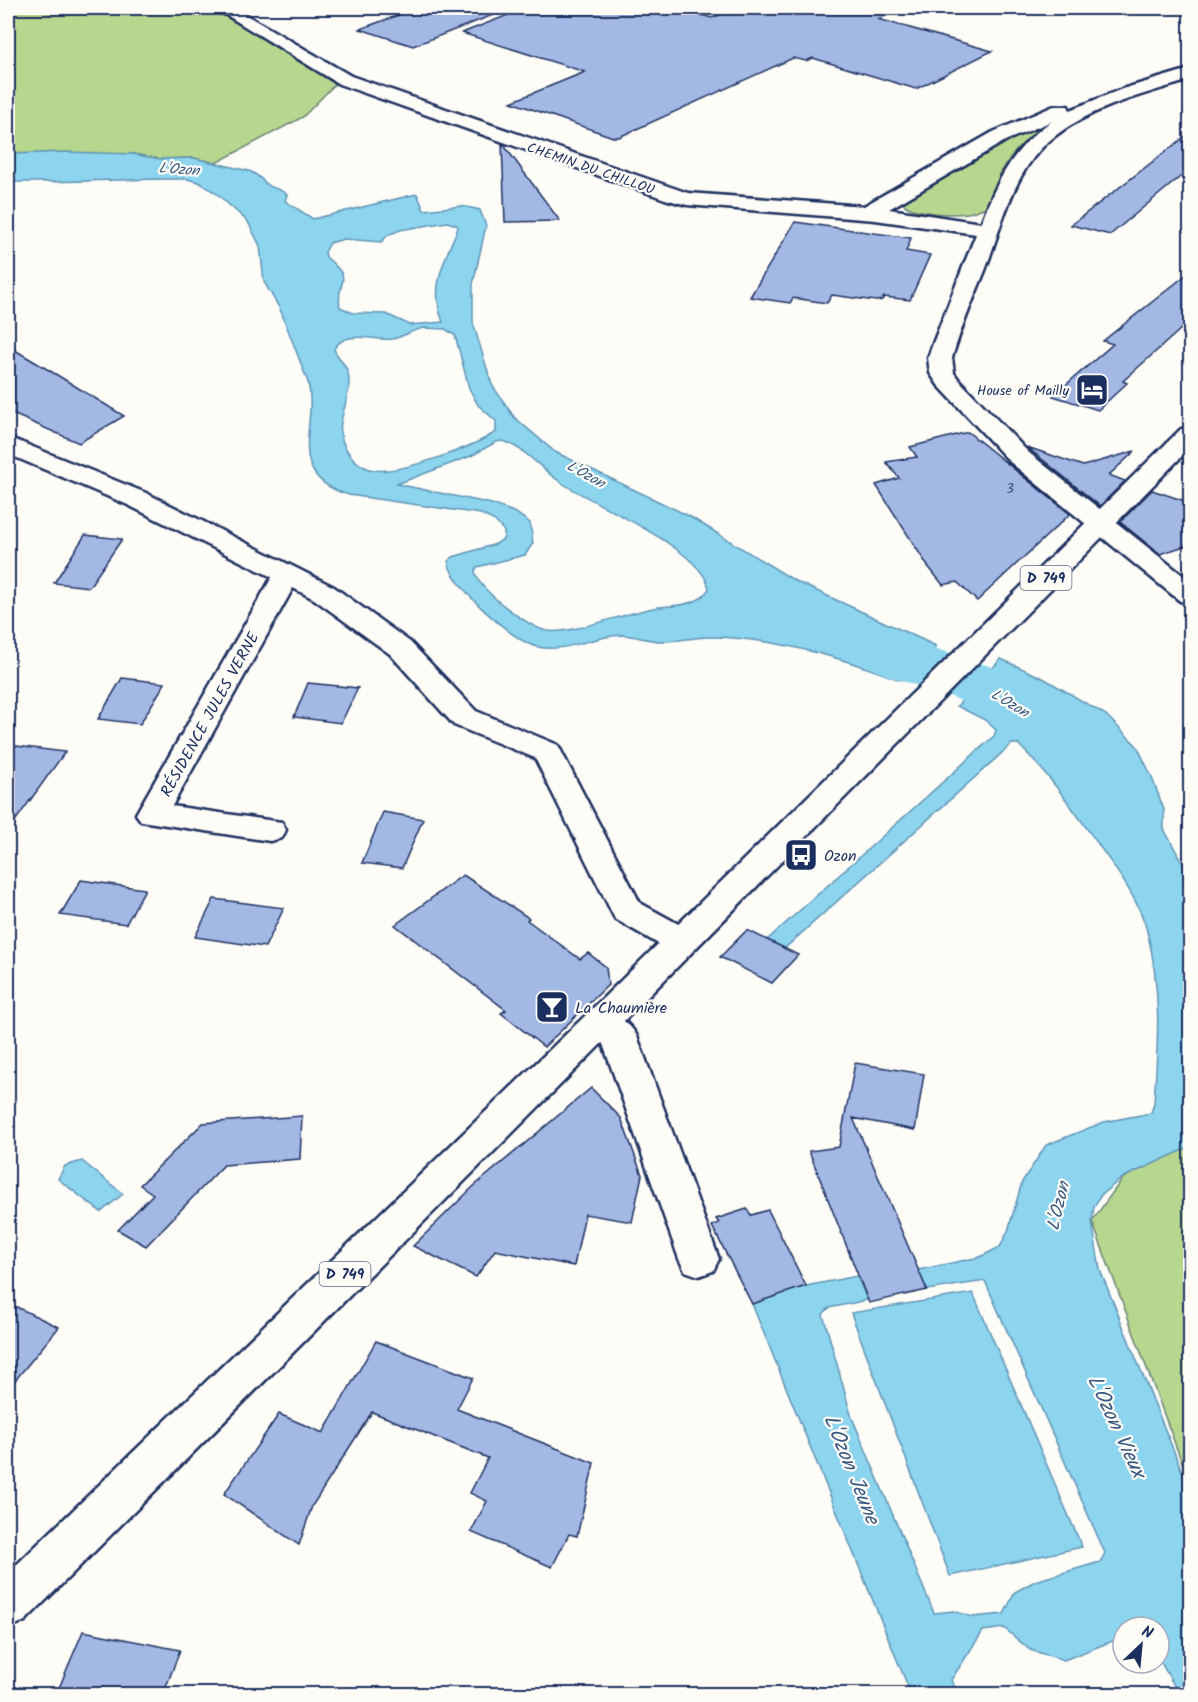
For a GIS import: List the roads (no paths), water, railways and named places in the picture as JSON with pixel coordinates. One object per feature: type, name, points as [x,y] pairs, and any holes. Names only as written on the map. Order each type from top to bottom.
[{"type":"street","name":"CHEMIN DU CHILLOU","points":[[223,8],[345,80],[672,195],[687,199],[924,218],[987,230]]},
{"type":"street","points":[[1191,74],[1104,103],[1064,123],[1033,145],[1015,171],[987,230],[940,358],[942,372],[950,386],[1019,457],[1191,596]]},
{"type":"street","points":[[868,212],[1024,124],[1056,111],[1104,103]]},
{"type":"street","name":"D 749","points":[[8,1605],[600,1023],[1191,434]]},
{"type":"street","points":[[8,445],[137,499],[324,593],[400,648],[465,718],[547,753],[627,910],[681,941]]},
{"type":"street","name":"RÉSIDENCE JULES VERNE","points":[[270,830],[152,814],[288,573]]},
{"type":"street","points":[[600,1023],[619,1036],[699,1259]]},
{"type":"water","points":[[66,152],[133,154],[160,159],[194,158],[252,172],[269,186],[285,193],[287,195],[285,201],[313,219],[417,194],[424,210],[462,206],[480,210],[486,226],[473,284],[473,323],[492,385],[514,417],[555,452],[689,516],[795,581],[936,646],[900,680],[806,650],[732,638],[703,637],[659,641],[623,635],[556,648],[534,646],[524,641],[497,622],[470,597],[459,583],[448,561],[453,557],[496,544],[504,538],[504,531],[495,521],[481,514],[349,495],[328,486],[316,475],[309,462],[307,448],[310,399],[308,382],[280,309],[264,282],[260,246],[248,222],[216,193],[199,182],[187,179],[8,182],[8,154]],"holes":[[[447,222],[457,225],[458,228],[443,263],[438,286],[437,298],[443,322],[410,325],[386,314],[353,313],[340,307],[339,298],[343,277],[326,257],[325,252],[330,243],[344,239],[381,242],[388,235],[400,230]],[[420,329],[445,329],[455,335],[469,388],[478,405],[496,421],[496,432],[454,452],[418,464],[386,470],[368,469],[353,458],[341,436],[341,422],[349,381],[347,370],[334,349],[345,339],[360,337],[392,339]],[[503,441],[511,444],[559,481],[668,543],[688,558],[702,574],[709,589],[701,598],[691,603],[647,609],[571,630],[547,631],[528,623],[494,597],[478,579],[475,571],[477,567],[525,555],[533,543],[530,523],[516,513],[492,504],[397,484],[471,456],[496,442]]]},
{"type":"water","points":[[1001,659],[1043,678],[1106,715],[1137,746],[1164,810],[1164,829],[1190,877],[1190,1147],[1122,1178],[1101,1195],[1094,1207],[1092,1221],[1100,1270],[1190,1491],[1190,1694],[1179,1694],[1168,1675],[1171,1675],[1171,1615],[1111,1615],[1111,1642],[1064,1660],[1030,1650],[1004,1628],[983,1631],[951,1680],[959,1694],[911,1694],[752,1304],[806,1286],[857,1276],[867,1300],[829,1308],[823,1314],[851,1415],[934,1613],[954,1611],[972,1617],[1004,1614],[1015,1592],[1035,1581],[1100,1562],[1105,1553],[985,1281],[927,1290],[918,1270],[980,1257],[1000,1247],[1008,1231],[1022,1182],[1046,1145],[1104,1122],[1151,1113],[1154,1103],[1157,1059],[1157,995],[1147,931],[1133,896],[1070,805],[1029,755],[1018,744],[1012,744],[785,948],[767,940],[994,736],[996,730],[985,720],[957,706]]},
{"type":"water","points":[[82,1161],[123,1194],[101,1212],[58,1179],[65,1166]]},
{"type":"water","points":[[973,1293],[1082,1547],[950,1576],[851,1313]]},
{"type":"waterway","name":"L'Ozon","points":[[822,626],[917,664],[978,684],[1011,700],[1066,735]]},
{"type":"place","name":"House of Mailly","points":[[1092,390]]},
{"type":"place","name":"Ozon","points":[[801,855]]},
{"type":"place","name":"La Chaumière","points":[[552,1007]]},
{"type":"water label","name":"L'Ozon Vieux","points":[[1117,1426]]},
{"type":"water label","name":"L'Ozon Jeune","points":[[852,1469]]}]
